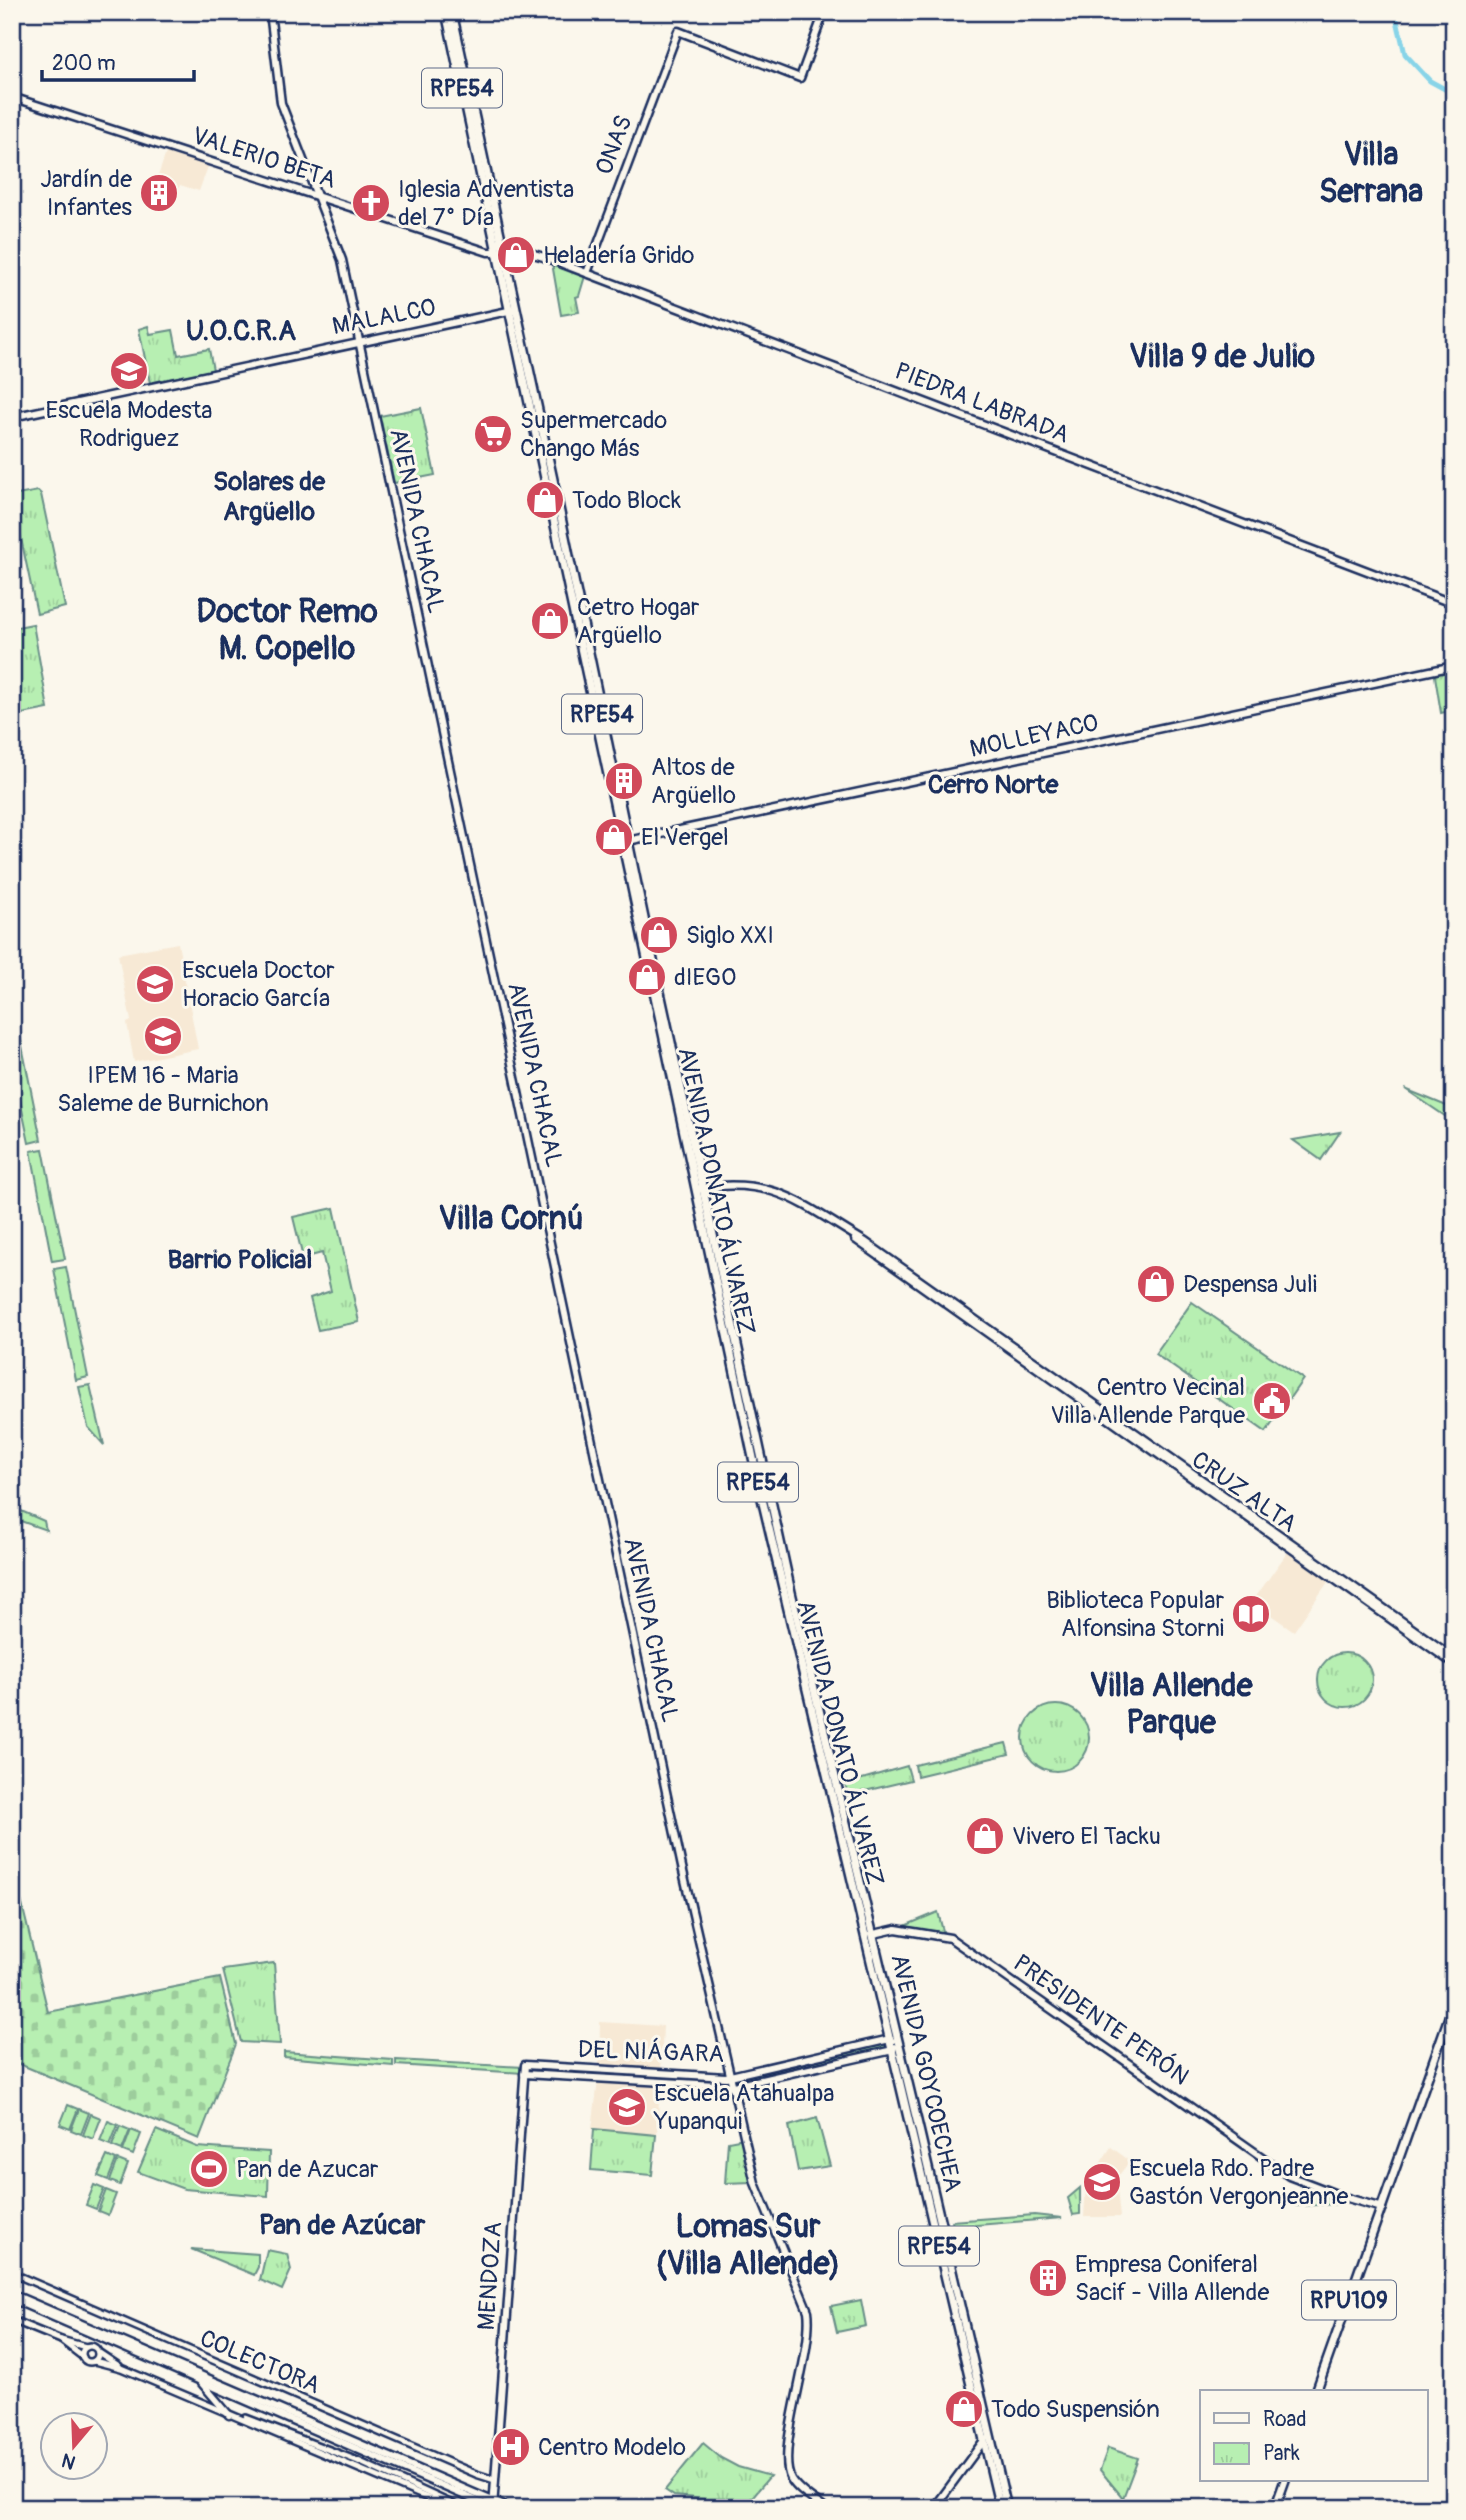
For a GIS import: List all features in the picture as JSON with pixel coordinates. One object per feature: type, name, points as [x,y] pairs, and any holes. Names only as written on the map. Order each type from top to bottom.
[{"type":"main road","name":"AVENIDA CHACAL","points":[[270,12],[281,103],[340,252],[360,341],[682,1867],[759,2194],[808,2311],[809,2332],[794,2410],[788,2471],[794,2483],[824,2508]]},
{"type":"main road","name":"AVENIDA DONATO ÁLVAREZ","points":[[446,12],[500,248]]},
{"type":"main road","name":"AVENIDA DONATO ÁLVAREZ","points":[[452,12],[795,1644],[870,1936]]},
{"type":"main road","name":"ONAS","points":[[587,273],[678,31],[800,78],[824,12]]},
{"type":"main road","name":"VALERIO BETA","points":[[12,97],[488,252],[500,248]]},
{"type":"main road","name":"PIEDRA LABRADA","points":[[500,248],[587,273],[1454,604]]},
{"type":"main road","name":"MALALCO","points":[[12,416],[513,310]]},
{"type":"main road","name":"MOLLEYACO","points":[[625,842],[1454,666]]},
{"type":"main road","name":"CRUZ ALTA","points":[[699,1188],[737,1183],[794,1198],[864,1241],[1454,1658]]},
{"type":"main road","name":"CRUZ ALTA","points":[[843,1229],[861,1245],[1454,1664]]},
{"type":"main road","name":"PRESIDENTE PERÓN","points":[[870,1936],[896,1929],[950,1938],[1209,2121],[1301,2182],[1382,2208]]},
{"type":"main road","name":"AVENIDA GOYCOECHEA","points":[[870,1936],[1000,2508]]},
{"type":"main road","name":"RPU109","points":[[1317,2390],[1454,2003]]},
{"type":"main road","name":"AVENIDA GOYCOECHEA","points":[[895,2044],[1007,2508]]},
{"type":"main road","name":"DEL NIÁGARA","points":[[525,2065],[732,2076],[895,2044]]},
{"type":"main road","name":"DEL NIÁGARA","points":[[524,2074],[734,2086],[895,2044]]},
{"type":"main road","name":"MENDOZA","points":[[493,2505],[525,2065]]},
{"type":"main road","points":[[12,2297],[493,2505],[509,2508]]},
{"type":"main road","points":[[12,2297],[493,2505]]},
{"type":"main road","points":[[199,2379],[229,2415]]},
{"type":"main road","points":[[934,2508],[990,2435]]},
{"type":"main road","points":[[1275,2508],[1284,2482]]},
{"type":"street","name":"COLECTORA","points":[[12,2273],[495,2480]]},
{"type":"street","points":[[12,2320],[61,2340],[93,2347],[121,2368]]},
{"type":"street","points":[[61,2340],[88,2362],[121,2368],[451,2508]]},
{"type":"street","points":[[82,2357],[86,2347]]},
{"type":"street","points":[[94,2361],[98,2352]]},
{"type":"street","points":[[229,2415],[284,2431],[428,2491],[461,2508]]},
{"type":"shaded area","points":[[167,150],[209,164],[199,191],[180,185],[171,209],[149,202]]},
{"type":"shaded area","name":"Escuela Modesta Rodriguez","points":[[144,354],[149,381],[114,389],[108,361]]},
{"type":"shaded area","name":"Escuela Doctor Horacio García","points":[[178,943],[198,1049],[134,1062],[127,1023],[131,1021],[118,954]]},
{"type":"shaded area","points":[[1289,1550],[1330,1579],[1294,1631],[1252,1602]]},
{"type":"shaded area","points":[[600,2022],[663,2026],[661,2072],[599,2069]]},
{"type":"shaded area","name":"Escuela Atahualpa Yupanqui","points":[[598,2080],[660,2084],[657,2134],[592,2129]]},
{"type":"shaded area","name":"Escuela Rdo. Padre Gastón Vergonjeanne","points":[[1111,2147],[1130,2161],[1116,2179],[1120,2217],[1084,2217],[1086,2185]]},
{"type":"green space","points":[[552,263],[585,276],[579,296],[576,297],[579,312],[561,315]]},
{"type":"green space","points":[[148,326],[150,334],[173,330],[178,355],[209,349],[213,370],[150,383],[139,329]]},
{"type":"green space","points":[[421,408],[435,475],[394,483],[380,416]]},
{"type":"green space","points":[[38,491],[41,494],[65,607],[37,614],[12,496]]},
{"type":"green space","points":[[33,624],[48,709],[12,716],[12,628]]},
{"type":"green space","points":[[1454,668],[1454,710],[1441,713],[1434,670]]},
{"type":"green space","points":[[19,1031],[41,1140],[29,1143],[12,1061],[12,1032]]},
{"type":"green space","points":[[1405,1089],[1454,1109],[1454,1122]]},
{"type":"green space","points":[[1340,1132],[1321,1160],[1293,1140]]},
{"type":"green space","points":[[43,1149],[65,1259],[52,1261],[31,1151]]},
{"type":"green space","points":[[334,1208],[359,1322],[318,1330],[310,1298],[331,1291],[322,1253],[303,1258],[293,1217]]},
{"type":"green space","points":[[66,1267],[88,1377],[76,1380],[54,1269]]},
{"type":"green space","points":[[1192,1302],[1303,1379],[1266,1432],[1155,1354]]},
{"type":"green space","points":[[90,1385],[104,1445],[88,1427],[79,1387]]},
{"type":"green space","points":[[12,1507],[44,1521],[46,1530],[12,1518]]},
{"type":"green space","points":[[1345,1653],[1364,1661],[1372,1680],[1364,1699],[1345,1707],[1326,1699],[1318,1680],[1326,1661]]},
{"type":"green space","points":[[1049,1705],[1063,1705],[1075,1710],[1084,1719],[1089,1738],[1087,1751],[1080,1762],[1063,1771],[1049,1771],[1037,1766],[1028,1757],[1023,1745],[1023,1731],[1028,1719],[1037,1710]]},
{"type":"green space","points":[[1006,1743],[1009,1754],[917,1776],[915,1765]]},
{"type":"green space","points":[[907,1766],[911,1780],[848,1795],[845,1784]]},
{"type":"green space","points":[[12,1863],[48,2012],[220,1978],[236,2044],[199,2139],[12,2061]]},
{"type":"green space","points":[[938,1912],[944,1935],[902,1927]]},
{"type":"green space","points":[[274,1963],[280,2044],[241,2042],[223,1970]]},
{"type":"green space","points":[[887,2042],[888,2048],[810,2066],[808,2059]]},
{"type":"green space","points":[[284,2052],[393,2060],[393,2066],[284,2057]]},
{"type":"green space","points":[[396,2060],[524,2067],[523,2073],[396,2065]]},
{"type":"green space","points":[[805,2060],[806,2067],[736,2082],[736,2078]]},
{"type":"green space","points":[[526,2066],[596,2072],[595,2077],[526,2073]]},
{"type":"green space","points":[[68,2105],[78,2109],[70,2129],[60,2125]]},
{"type":"green space","points":[[79,2109],[89,2113],[81,2134],[71,2130]]},
{"type":"green space","points":[[91,2114],[101,2118],[93,2139],[83,2135]]},
{"type":"green space","points":[[817,2118],[830,2166],[798,2171],[789,2126]]},
{"type":"green space","points":[[108,2121],[118,2125],[110,2145],[100,2141]]},
{"type":"green space","points":[[120,2126],[130,2130],[122,2150],[112,2146]]},
{"type":"green space","points":[[594,2129],[656,2135],[652,2175],[591,2170]]},
{"type":"green space","points":[[131,2130],[141,2134],[133,2155],[123,2151]]},
{"type":"green space","points":[[156,2130],[197,2147],[269,2152],[268,2196],[184,2189],[138,2172]]},
{"type":"green space","points":[[744,2138],[752,2182],[725,2183],[728,2141]]},
{"type":"green space","points":[[107,2156],[116,2160],[108,2180],[98,2176]]},
{"type":"green space","points":[[118,2160],[128,2164],[120,2185],[110,2181]]},
{"type":"green space","points":[[94,2185],[104,2189],[96,2209],[86,2205]]},
{"type":"green space","points":[[1080,2188],[1080,2214],[1073,2215],[1068,2198]]},
{"type":"green space","points":[[1302,2188],[1342,2201],[1341,2204],[1294,2206]]},
{"type":"green space","points":[[106,2190],[116,2194],[108,2215],[98,2211]]},
{"type":"green space","points":[[1034,2215],[1062,2218],[953,2227],[952,2221]]},
{"type":"green space","points":[[191,2249],[258,2254],[258,2267],[254,2275]]},
{"type":"green space","points":[[267,2250],[287,2254],[291,2270],[282,2290],[260,2280]]},
{"type":"green space","points":[[861,2300],[866,2326],[837,2332],[831,2306]]},
{"type":"green space","points":[[703,2443],[721,2458],[738,2467],[770,2476],[743,2508],[719,2508],[705,2499],[674,2496],[665,2490]]},
{"type":"green space","points":[[1108,2448],[1138,2458],[1123,2498],[1100,2470]]},
{"type":"waterway","points":[[1395,12],[1405,54],[1430,81],[1454,94]]},
{"type":"place","name":"Jardín de Infantes","points":[[159,193]]},
{"type":"place","name":"Iglesia Adventista del 7° Día","points":[[371,203]]},
{"type":"place","name":"Heladería Grido","points":[[516,255]]},
{"type":"place","name":"Escuela Modesta Rodriguez","points":[[129,371]]},
{"type":"place","name":"Supermercado Chango Más","points":[[493,434]]},
{"type":"place","name":"Todo Block","points":[[545,500]]},
{"type":"place","name":"Cetro Hogar Argüello","points":[[550,621]]},
{"type":"place","name":"Altos de Argüello","points":[[624,781]]},
{"type":"place","name":"El Vergel","points":[[614,837]]},
{"type":"place","name":"Siglo XXI","points":[[659,935]]},
{"type":"place","name":"dIEGO","points":[[647,977]]},
{"type":"place","name":"Escuela Doctor Horacio García","points":[[155,984]]},
{"type":"place","name":"IPEM 16 - Maria Saleme de Burnichon","points":[[163,1036]]},
{"type":"place","name":"Despensa Juli","points":[[1156,1284]]},
{"type":"place","name":"Centro Vecinal Villa Allende Parque","points":[[1272,1401]]},
{"type":"place","name":"Biblioteca Popular Alfonsina Storni","points":[[1251,1614]]},
{"type":"place","name":"Vivero El Tacku","points":[[985,1836]]},
{"type":"place","name":"Escuela Atahualpa Yupanqui","points":[[627,2107]]},
{"type":"place","name":"Pan de Azucar","points":[[209,2169]]},
{"type":"place","name":"Escuela Rdo. Padre Gastón Vergonjeanne","points":[[1102,2182]]},
{"type":"place","name":"Empresa Coniferal Sacif - Villa Allende","points":[[1048,2278]]},
{"type":"place","name":"Todo Suspensión","points":[[964,2409]]},
{"type":"place","name":"Centro Modelo","points":[[511,2447]]},
{"type":"district","name":"Villa Serrana","points":[[1371,174]]},
{"type":"district","name":"U.O.C.R.A","points":[[241,331]]},
{"type":"district","name":"Villa 9 de Julio","points":[[1222,357]]},
{"type":"district","name":"Solares de Argüello","points":[[269,497]]},
{"type":"district","name":"Doctor Remo M. Copello","points":[[287,630]]},
{"type":"district","name":"Cerro Norte","points":[[993,785]]},
{"type":"district","name":"Villa Cornú","points":[[511,1219]]},
{"type":"district","name":"Barrio Policial","points":[[240,1260]]},
{"type":"district","name":"Villa Allende Parque","points":[[1171,1704]]},
{"type":"district","name":"Pan de Azúcar","points":[[342,2225]]},
{"type":"district","name":"Lomas Sur (Villa Allende)","points":[[748,2246]]}]
